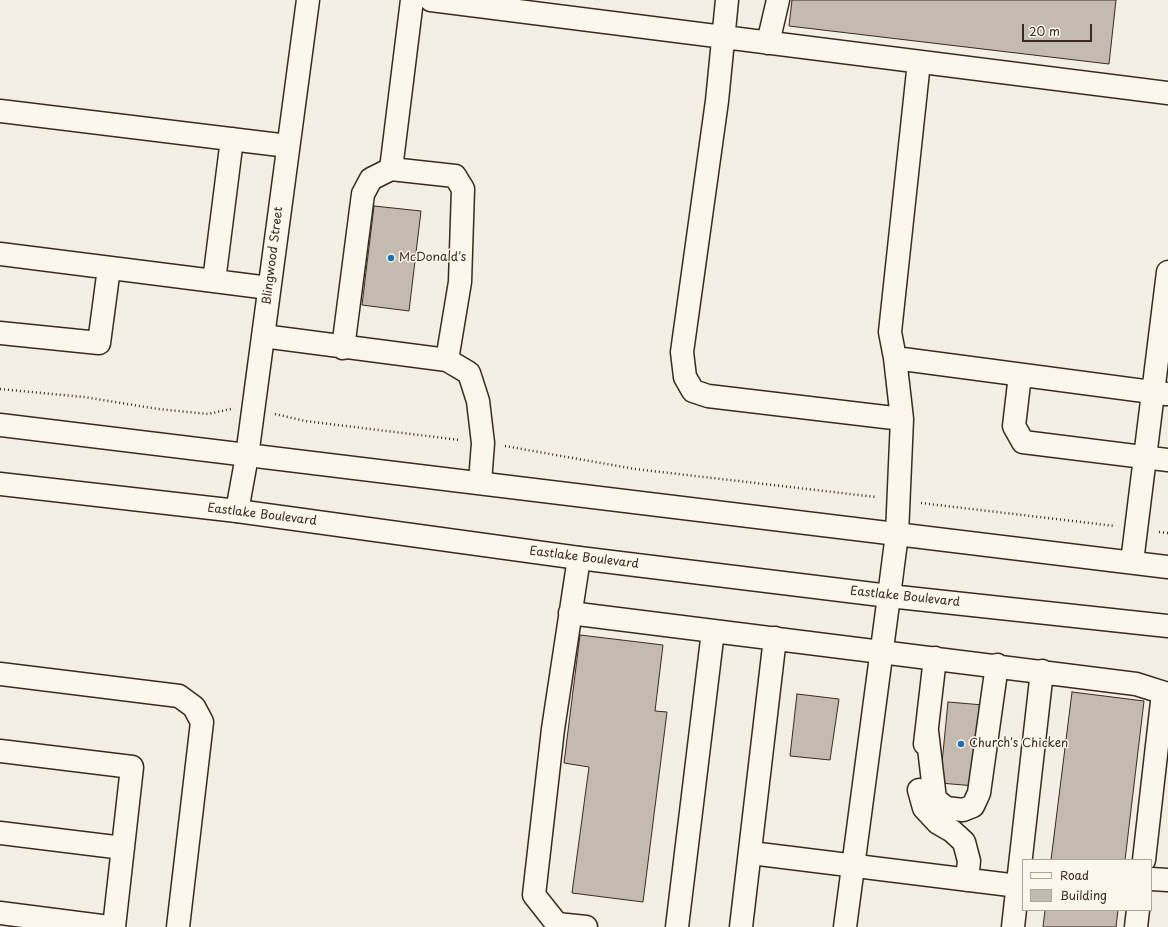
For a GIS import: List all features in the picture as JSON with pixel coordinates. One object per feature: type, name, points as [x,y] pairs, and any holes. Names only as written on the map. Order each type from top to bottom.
[{"type":"main road","name":"Blingwood Street","points":[[238,511],[247,456],[308,0]]},
{"type":"main road","points":[[391,169],[412,0]]},
{"type":"main road","points":[[432,0],[1168,93]]},
{"type":"main road","points":[[727,0],[717,101],[682,352],[685,377],[693,391],[708,396],[902,419]]},
{"type":"main road","points":[[768,43],[778,0]]},
{"type":"main road","points":[[845,927],[897,534],[902,419],[895,358],[890,332],[919,62]]},
{"type":"main road","points":[[0,111],[288,146]]},
{"type":"main road","points":[[214,282],[232,139]]},
{"type":"main road","points":[[343,348],[363,194],[371,179],[391,169],[455,176],[463,189],[460,282],[447,360]]},
{"type":"main road","points":[[0,254],[269,288]]},
{"type":"main road","points":[[0,332],[99,343],[110,268]]},
{"type":"main road","points":[[1132,562],[1145,457],[1160,394],[1168,272]]},
{"type":"main road","points":[[263,336],[343,348],[447,360],[469,373],[478,402],[483,443],[480,482]]},
{"type":"main road","points":[[895,358],[1160,394]]},
{"type":"main road","points":[[1020,375],[1014,426],[1024,442],[1168,460]]},
{"type":"main road","points":[[0,425],[247,456],[480,482],[1168,567]]},
{"type":"main road","name":"Eastlake Boulevard","points":[[0,484],[238,511],[579,558],[889,596],[1168,626]]},
{"type":"main road","points":[[579,558],[553,729],[534,895],[557,924],[586,927]]},
{"type":"main road","points":[[570,613],[1042,671],[1136,684],[1165,694],[1144,859]]},
{"type":"main road","points":[[677,927],[713,631]]},
{"type":"main road","points":[[741,927],[775,638]]},
{"type":"main road","points":[[935,658],[927,731],[918,790],[924,808],[938,824],[952,831],[964,842],[969,861],[967,880]]},
{"type":"main road","points":[[927,731],[935,799],[946,808],[963,810],[973,806],[979,793],[997,665]]},
{"type":"main road","points":[[1013,927],[1042,671]]},
{"type":"main road","points":[[0,674],[179,696],[194,707],[202,722],[178,927]]},
{"type":"main road","points":[[0,751],[132,767],[114,927]]},
{"type":"main road","points":[[0,833],[123,848]]},
{"type":"main road","points":[[750,853],[1018,886]]},
{"type":"main road","points":[[1152,879],[1168,880]]},
{"type":"main road","points":[[1136,927],[1138,911]]},
{"type":"main road","points":[[0,913],[109,927]]},
{"type":"path","points":[[0,389],[84,397],[144,407],[200,413],[214,414],[228,409],[234,409]]},
{"type":"path","points":[[276,414],[304,421],[483,443],[635,469],[1168,533]]},
{"type":"building","points":[[792,0],[1116,0],[1109,64],[789,26]]},
{"type":"building","name":"McDonald's","points":[[374,206],[421,211],[409,311],[362,305]]},
{"type":"building","points":[[580,635],[663,645],[655,711],[667,712],[643,902],[572,893],[589,767],[564,763]]},
{"type":"building","points":[[1072,692],[1144,701],[1125,859],[1051,859]]},
{"type":"building","points":[[797,694],[839,699],[830,760],[790,756]]},
{"type":"building","name":"Church's Chicken","points":[[948,702],[983,705],[975,786],[940,783]]},
{"type":"building","points":[[1045,911],[1118,911],[1116,927],[1043,927]]},
{"type":"place","name":"McDonald's","points":[[391,258]]},
{"type":"place","name":"Church's Chicken","points":[[961,744]]}]
